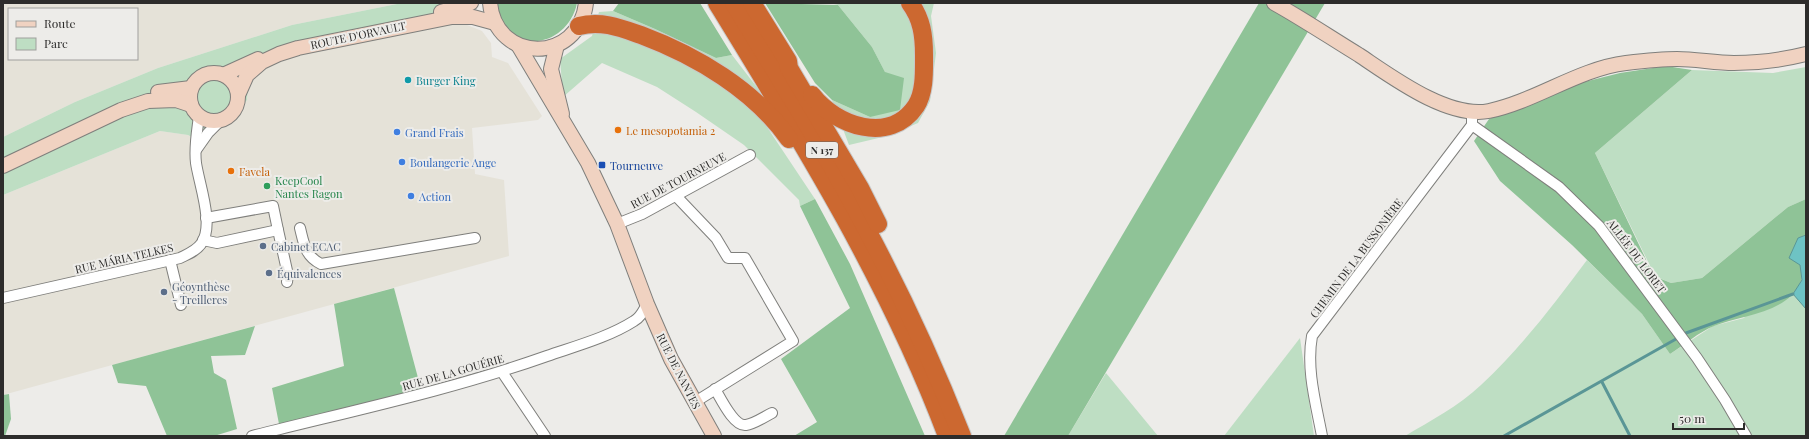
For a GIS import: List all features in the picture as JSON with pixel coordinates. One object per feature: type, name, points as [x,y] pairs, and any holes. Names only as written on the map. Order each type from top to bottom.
[{"type":"highway","name":"N 137","points":[[717,3],[844,216],[903,331],[947,436]]},
{"type":"highway","name":"N 137","points":[[734,3],[845,189],[904,301],[934,366],[962,436]]},
{"type":"highway","points":[[752,3],[788,62],[789,68],[860,188],[904,284],[904,301]]},
{"type":"highway","points":[[788,62],[793,65],[813,96],[836,115],[864,128],[884,127],[903,118],[916,106],[921,96],[924,65],[924,38],[921,24],[913,5]]},
{"type":"highway","points":[[586,11],[588,23],[601,23],[637,34],[688,56],[728,80],[760,107],[781,129],[802,158],[830,207],[844,216]]},
{"type":"street","name":"ROUTE D'ORVAULT","points":[[225,74],[282,48],[357,29],[449,10],[471,3]]},
{"type":"street","points":[[490,3],[495,22],[502,34],[518,45],[536,49],[557,45],[566,40],[586,11]]},
{"type":"street","points":[[1274,3],[1401,82],[1472,118],[1488,111],[1522,101],[1592,72],[1620,64],[1676,59],[1734,63],[1753,62],[1782,60],[1806,54]]},
{"type":"street","name":"ROUTE D'ORVAULT","points":[[239,93],[247,74],[262,62],[298,48],[452,17],[473,17],[495,22]]},
{"type":"street","points":[[518,45],[549,100],[564,120]]},
{"type":"street","points":[[557,45],[551,69],[564,120]]},
{"type":"street","points":[[195,152],[208,133],[221,120],[231,115],[236,108],[239,93],[234,82],[225,74],[217,72],[205,74],[195,81],[191,88],[190,94],[195,111],[195,152],[206,218],[206,236],[203,240],[217,242],[278,230]]},
{"type":"street","points":[[3,155],[112,105],[151,93],[191,88]]},
{"type":"street","points":[[3,166],[121,110],[148,101],[176,100],[209,120],[221,120]]},
{"type":"street","name":"CHEMIN DE LA BUSSONIÈRE","points":[[1322,436],[1313,392],[1310,350],[1312,336],[1472,118]]},
{"type":"street","name":"ALLÉE DU LORET","points":[[1472,118],[1559,187],[1599,226],[1697,358],[1725,400],[1746,436]]},
{"type":"street","name":"RUE DE NANTES","points":[[564,120],[588,163],[617,224],[647,304],[671,358],[714,436]]},
{"type":"street","name":"RUE DE TOURNEUVE","points":[[617,224],[642,214],[750,155]]},
{"type":"street","points":[[676,196],[716,238],[728,258],[745,258],[793,341],[695,402]]},
{"type":"street","points":[[206,218],[273,206],[288,275],[287,282]]},
{"type":"street","points":[[300,228],[307,254],[313,260],[321,264],[474,238]]},
{"type":"street","name":"RUE MÁRIA TELKES","points":[[3,298],[170,260],[193,252],[203,240]]},
{"type":"street","points":[[170,260],[181,305]]},
{"type":"street","name":"RUE DE LA GOUÉRIE","points":[[252,436],[423,394],[502,372],[595,339],[635,321],[641,316],[647,304]]},
{"type":"street","points":[[502,372],[545,436]]},
{"type":"street","points":[[715,389],[735,421],[740,425],[746,425],[772,413]]},
{"type":"shaded area","points":[[3,3],[402,3],[292,25],[158,68],[75,102],[3,137]]},
{"type":"shaded area","points":[[452,23],[467,25],[482,31],[491,43],[492,57],[508,63],[542,116],[538,120],[472,128],[475,174],[504,180],[509,256],[3,395],[3,195],[160,131],[188,135],[205,144],[216,127],[229,122],[247,100],[248,84],[261,69],[294,55]]},
{"type":"green space","points":[[402,3],[465,3],[467,25],[452,23],[294,55],[262,69],[248,84],[247,100],[229,122],[216,127],[205,144],[188,135],[160,131],[3,195],[3,137],[75,102],[158,68],[292,25]]},
{"type":"green space","points":[[493,3],[577,3],[573,15],[566,26],[557,34],[547,39],[536,41],[525,40],[513,35],[503,26]]},
{"type":"green space","points":[[619,3],[700,3],[732,55],[716,58],[613,11]]},
{"type":"green space","points":[[765,3],[838,5],[872,47],[885,72],[904,78],[900,110],[870,117],[832,100],[815,83]]},
{"type":"green space","points":[[829,3],[934,3],[931,16],[936,53],[930,101],[918,123],[887,136],[849,145],[832,100],[870,117],[885,72],[872,47],[838,5]]},
{"type":"green space","points":[[1259,3],[1325,3],[1068,436],[1004,436]]},
{"type":"green space","points":[[613,11],[716,58],[732,55],[766,99],[763,121],[815,199],[800,206],[799,200],[744,145],[657,87],[602,63],[563,97],[560,59],[592,36],[599,12]]},
{"type":"green space","points":[[1666,66],[1692,70],[1595,153],[1654,276],[1671,283],[1702,278],[1788,207],[1806,199],[1806,235],[1798,238],[1801,281],[1795,292],[1786,300],[1775,306],[1714,326],[1697,335],[1670,354],[1642,314],[1572,245],[1500,181],[1474,141],[1489,119],[1564,87],[1620,73]]},
{"type":"green space","points":[[1806,67],[1806,199],[1788,207],[1702,278],[1671,283],[1655,276],[1595,153],[1692,70],[1773,73]]},
{"type":"green space","points":[[815,199],[850,264],[925,436],[794,436],[817,422],[781,359],[850,308],[800,206]]},
{"type":"green space","points":[[1806,235],[1806,436],[1405,436],[1463,400],[1496,371],[1537,325],[1587,260],[1642,314],[1670,354],[1713,326],[1744,318]]},
{"type":"green space","points":[[394,288],[421,389],[279,424],[272,388],[344,366],[334,304]]},
{"type":"green space","points":[[255,326],[245,355],[211,356],[214,373],[226,380],[237,429],[214,436],[167,436],[146,386],[118,383],[112,365]]},
{"type":"green space","points":[[1300,338],[1314,436],[1224,436]]},
{"type":"green space","points":[[1106,373],[1158,436],[1068,436]]},
{"type":"green space","points":[[9,394],[11,419],[5,436],[3,436],[3,395]]},
{"type":"water","points":[[1806,235],[1806,309],[1793,294],[1802,280],[1800,265],[1789,258],[1798,238]]},
{"type":"waterway","points":[[1686,333],[1793,294]]},
{"type":"waterway","points":[[1504,436],[1676,339]]},
{"type":"waterway","points":[[1602,382],[1630,436]]},
{"type":"place","name":"Burger King","points":[[408,80]]},
{"type":"place","name":"Le mesopotamia 2","points":[[618,130]]},
{"type":"place","name":"Grand Frais","points":[[397,132]]},
{"type":"place","name":"Boulangerie Ange","points":[[402,162]]},
{"type":"place","name":"Tourneuve","points":[[602,165]]},
{"type":"place","name":"Favela","points":[[231,171]]},
{"type":"place","name":"KeepCool Nantes Ragon","points":[[267,186]]},
{"type":"place","name":"Action","points":[[411,196]]},
{"type":"place","name":"Cabinet ECAC","points":[[263,246]]},
{"type":"place","name":"Équivalences","points":[[269,273]]},
{"type":"place","name":"Géoynthèse - Treilleres","points":[[164,292]]}]
